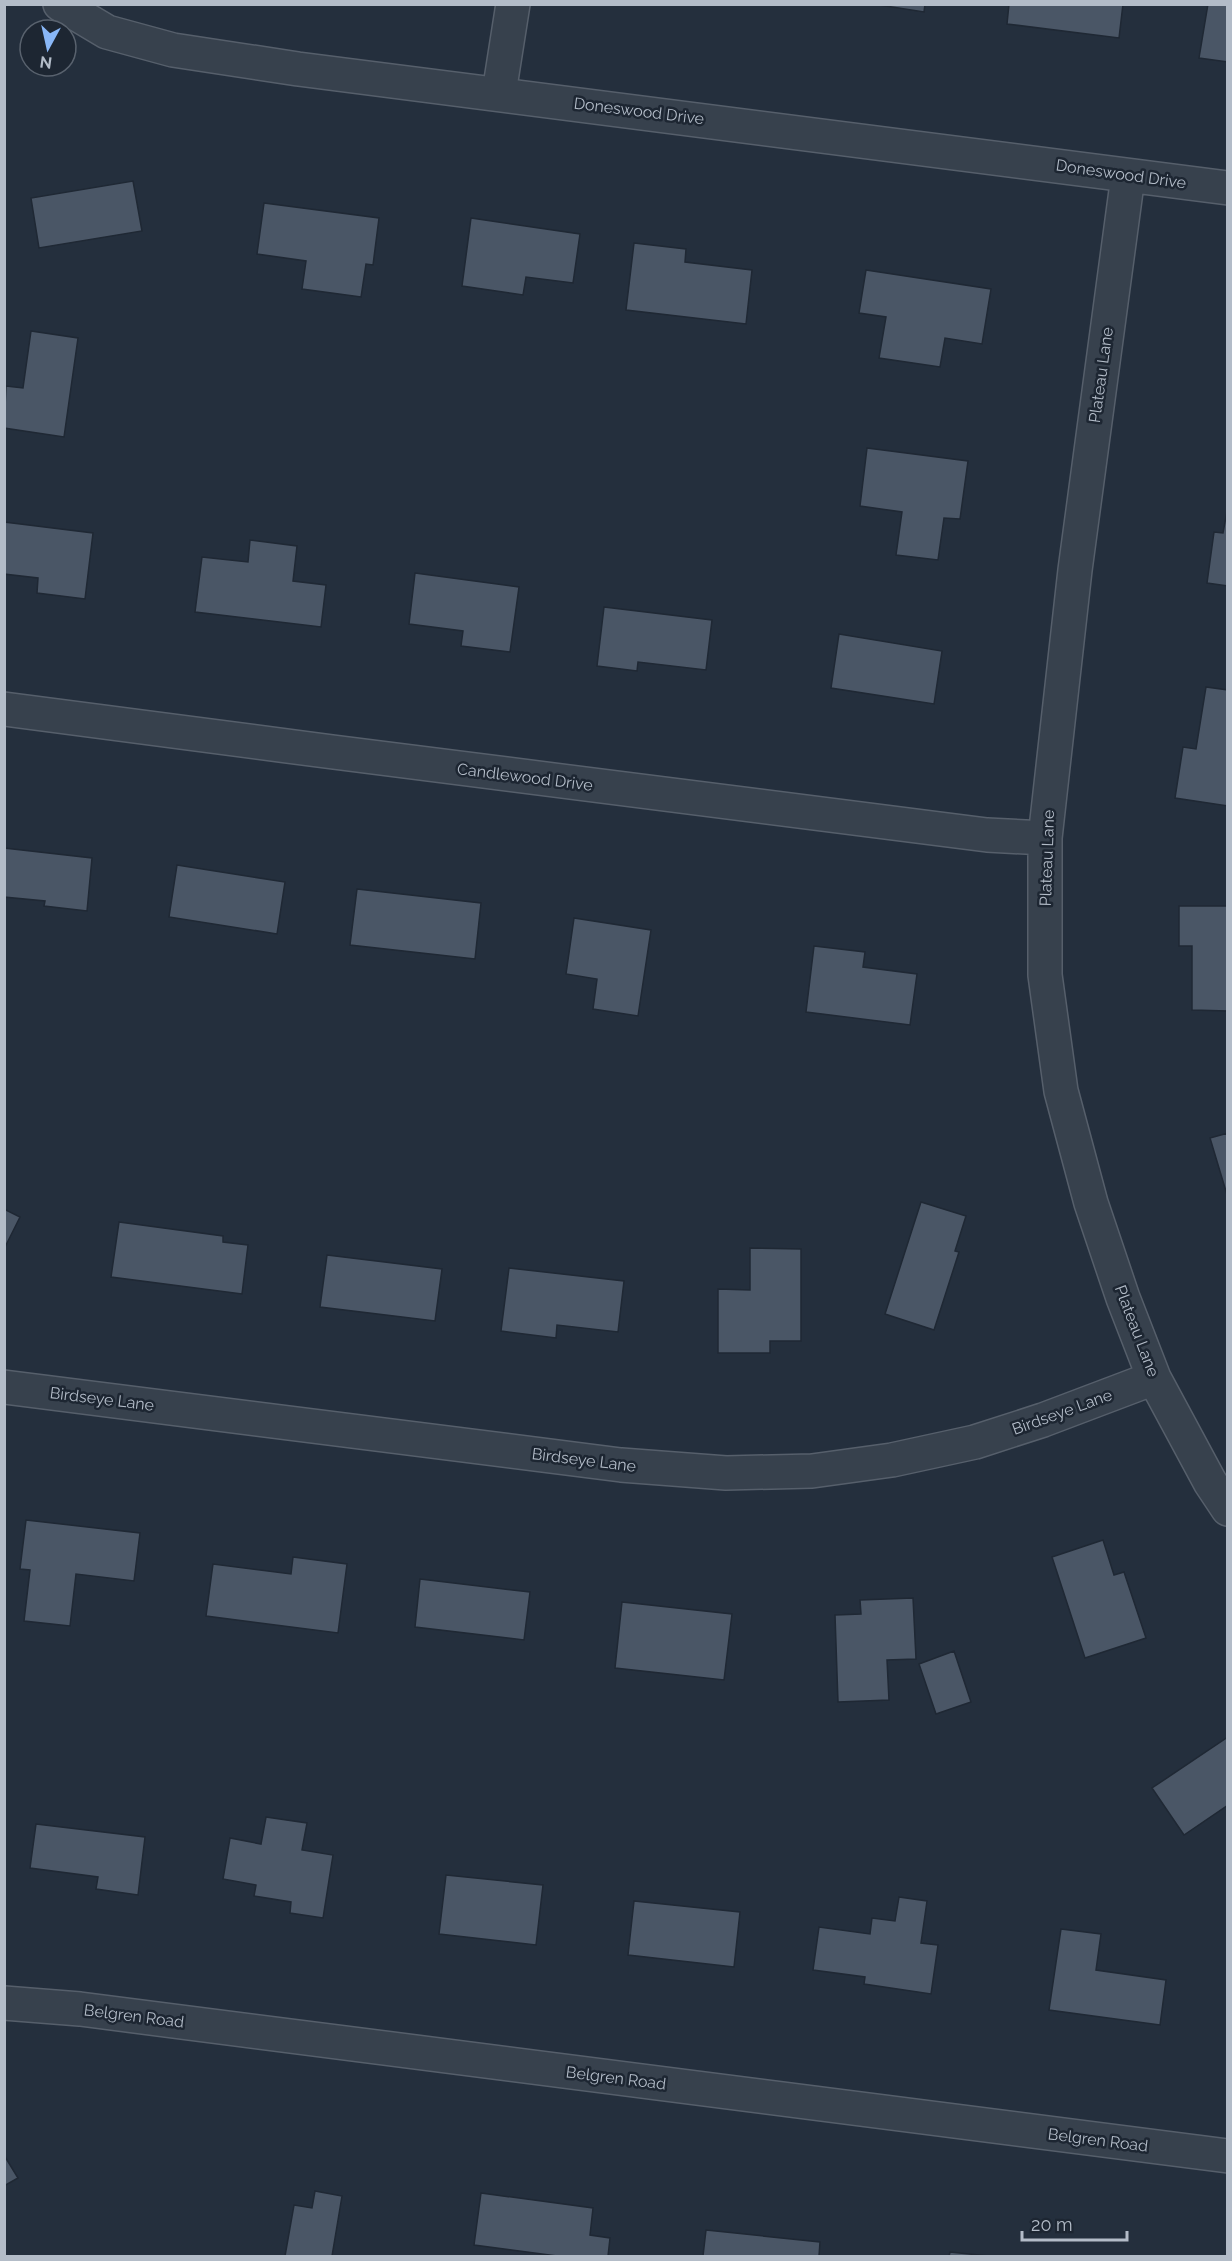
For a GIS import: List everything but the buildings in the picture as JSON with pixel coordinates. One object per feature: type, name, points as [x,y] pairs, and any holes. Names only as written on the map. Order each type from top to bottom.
[{"type":"street","name":"Doneswood Drive","points":[[60,4],[107,32],[173,50],[298,69],[1227,188]]},
{"type":"street","points":[[499,93],[513,4]]},
{"type":"street","name":"Plateau Lane","points":[[1128,176],[1075,570],[1045,838],[1045,975],[1061,1091],[1091,1203],[1123,1298],[1154,1378],[1227,1509]]},
{"type":"street","name":"Candlewood Drive","points":[[4,709],[964,832],[1045,838]]},
{"type":"street","name":"Birdseye Lane","points":[[4,1387],[621,1466],[726,1473],[812,1471],[892,1460],[944,1449],[975,1442],[1043,1420],[1154,1378]]},
{"type":"street","name":"Belgren Road","points":[[4,2003],[80,2009],[1227,2156]]}]
